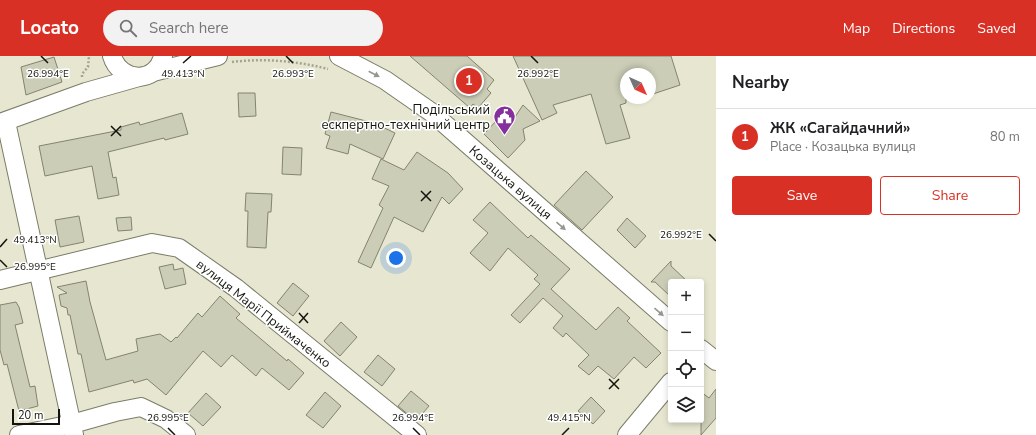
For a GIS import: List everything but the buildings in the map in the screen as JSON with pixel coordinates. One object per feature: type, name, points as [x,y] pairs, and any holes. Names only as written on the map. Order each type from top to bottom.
[{"type":"street","points":[[112,56],[119,69],[132,76],[224,59]]},
{"type":"street","points":[[86,92],[98,81],[106,70],[112,56]]},
{"type":"street","points":[[73,429],[3,122],[86,92],[146,74],[159,66],[164,56]]},
{"type":"street","name":"Козацька вулиця","points":[[336,63],[385,80],[431,112],[668,319]]},
{"type":"street","name":"вулиця Марії Приймаченко","points":[[0,280],[152,243],[179,248],[236,288],[417,435]]},
{"type":"street","points":[[704,347],[716,342]]},
{"type":"street","points":[[704,351],[716,361]]},
{"type":"street","points":[[627,435],[668,386]]},
{"type":"street","points":[[19,435],[73,429],[115,412],[141,408],[166,419],[186,435]]},
{"type":"path","points":[[224,59],[336,63]]},
{"type":"place","name":"ЖК «Сагайдачний»","points":[[469,81]]},
{"type":"place","name":"Подільський ескпертно-технічний центр","points":[[505,136]]}]
